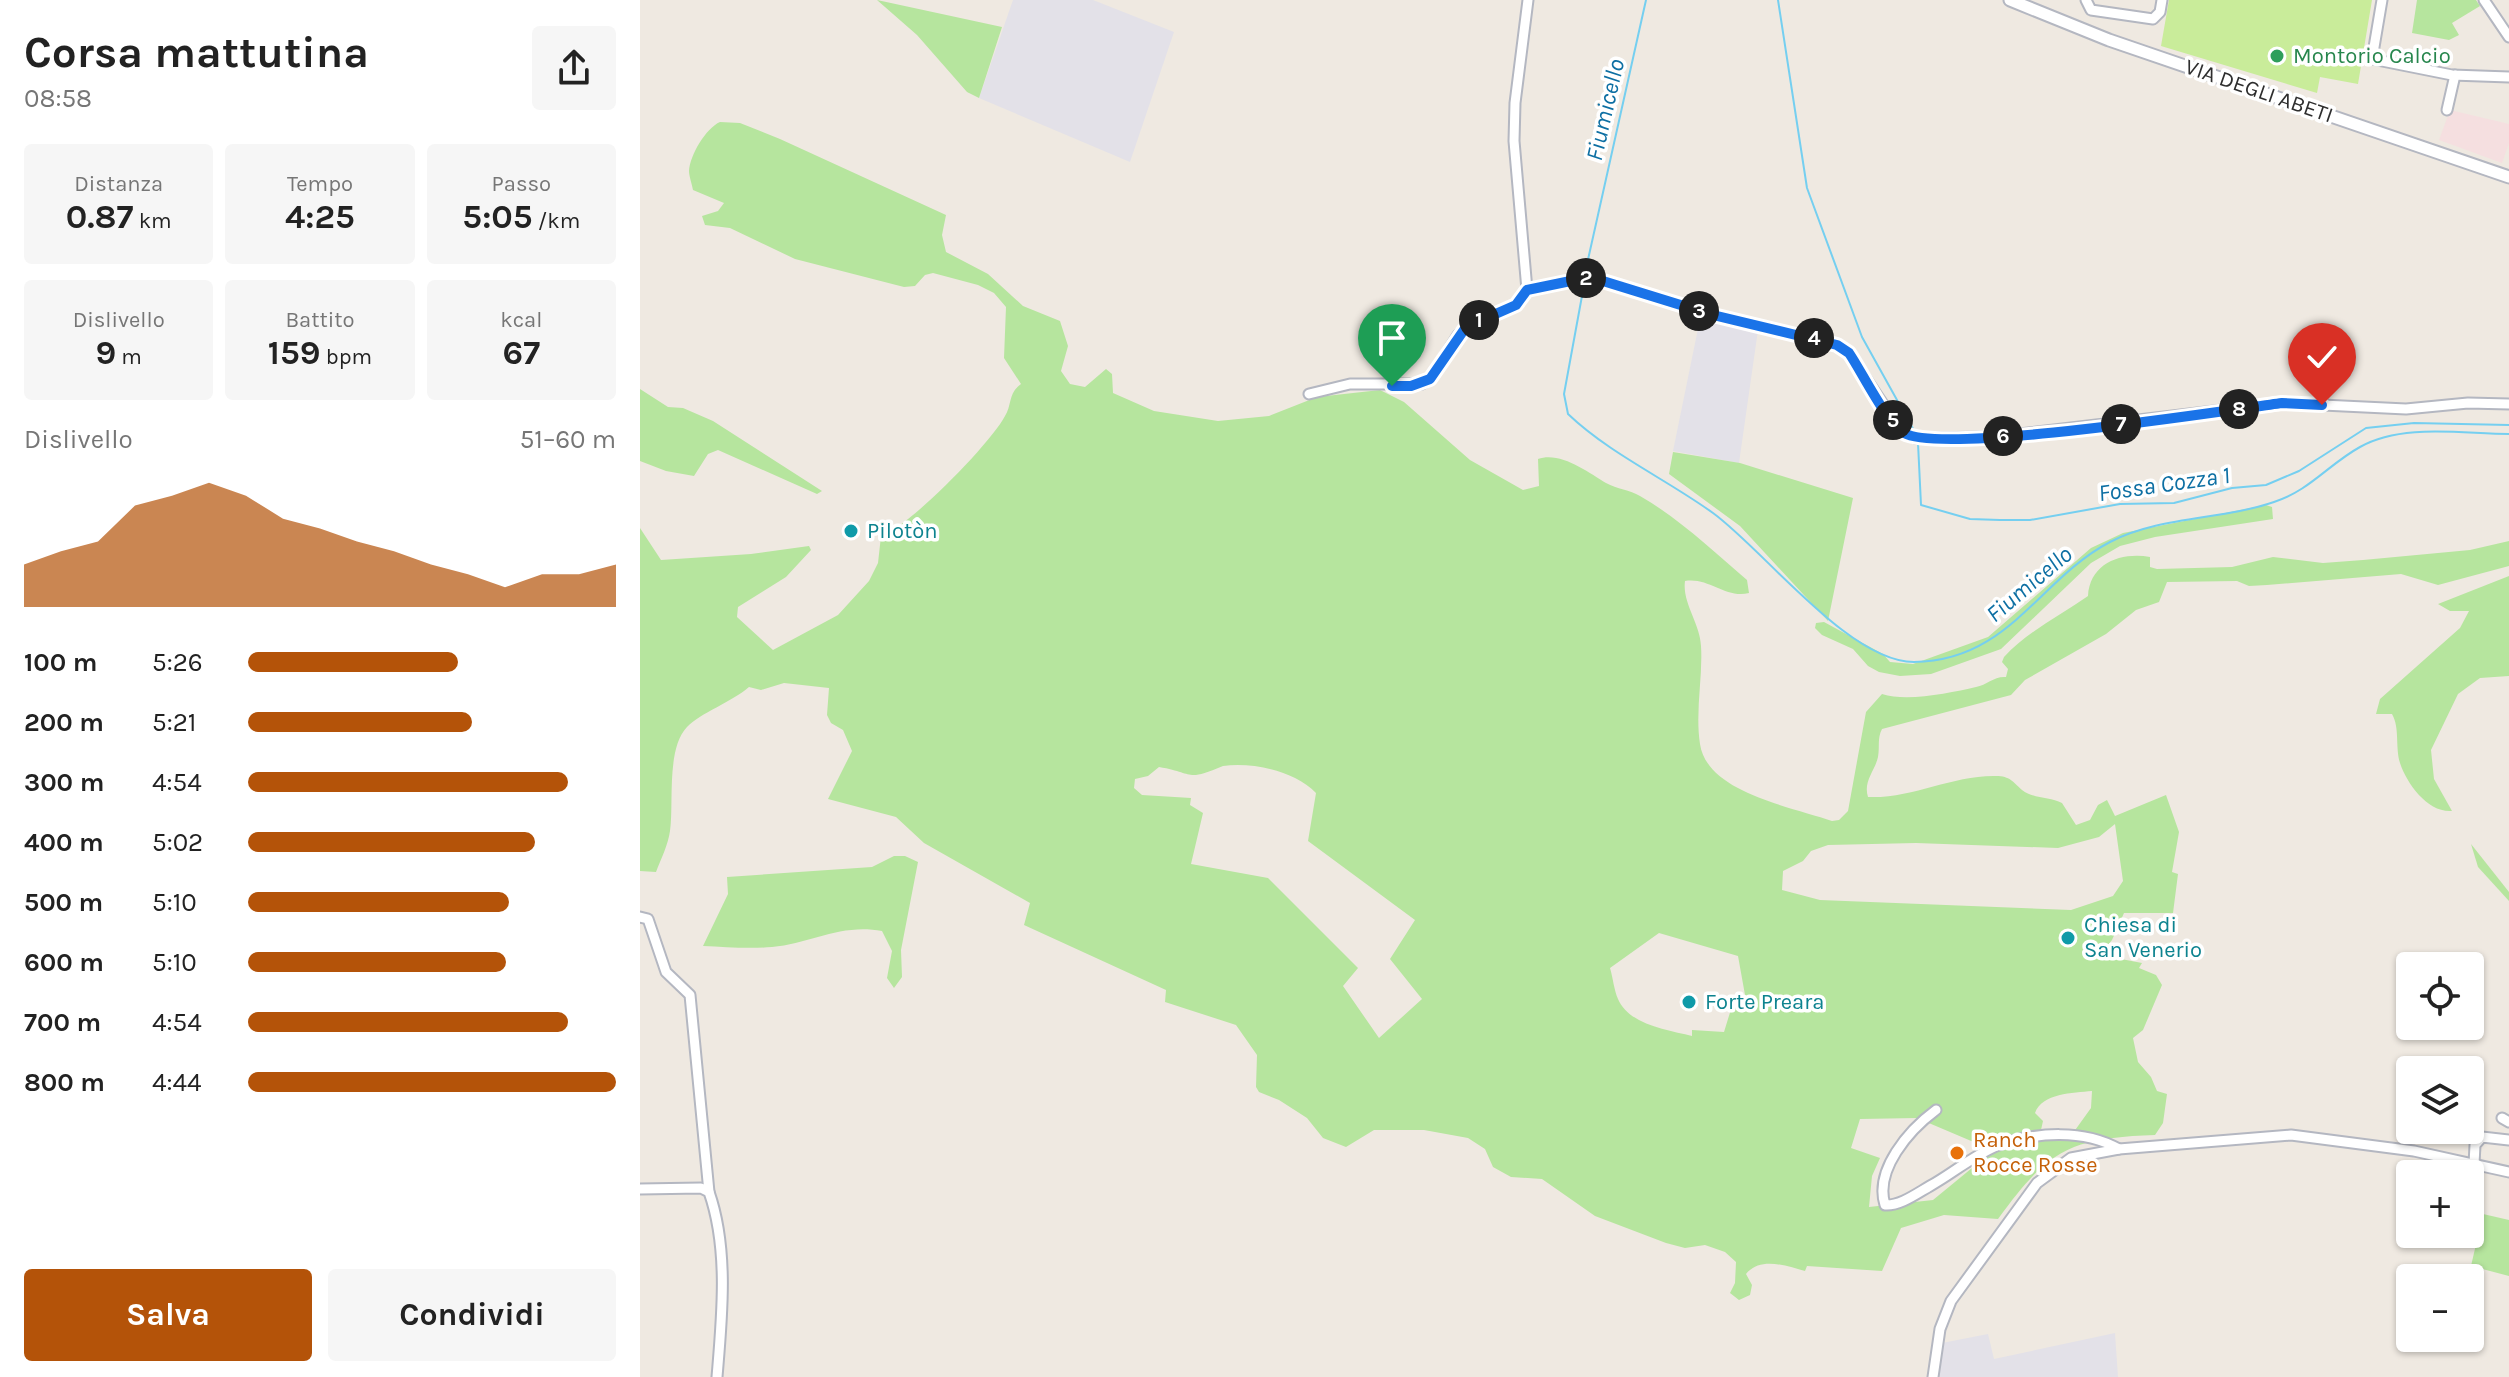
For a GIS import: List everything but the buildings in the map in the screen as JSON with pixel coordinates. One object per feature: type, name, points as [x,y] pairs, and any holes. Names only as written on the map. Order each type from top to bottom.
[{"type":"street","points":[[1309,394],[1350,384],[1422,384],[1430,379],[1466,327],[1516,305],[1527,290],[1514,141],[1518,74],[1528,0]]},
{"type":"street","name":"VIA DEGLI ABETI","points":[[2010,0],[2097,36],[2509,177]]},
{"type":"street","points":[[2086,0],[2086,7],[2091,10],[2153,19],[2160,12],[2162,0]]},
{"type":"street","points":[[2382,0],[2372,59],[2455,75],[2509,77]]},
{"type":"street","points":[[2484,0],[2509,37]]},
{"type":"street","points":[[2447,110],[2455,75]]},
{"type":"street","points":[[1527,290],[1590,277],[1713,315],[1837,345],[1849,353],[1901,431],[1915,438],[2010,436],[2282,403],[2406,409],[2459,403],[2509,404]]},
{"type":"street","points":[[646,917],[666,972],[690,995],[709,1192],[718,1223],[717,1377]]},
{"type":"street","points":[[1936,1110],[1918,1124],[1883,1175],[1880,1189],[1885,1205],[1893,1205],[1922,1190],[1998,1146],[2057,1134],[2084,1137],[2119,1149]]},
{"type":"street","points":[[1933,1377],[1940,1329],[1951,1301],[2037,1183],[2071,1158],[2119,1149],[2291,1135],[2414,1151],[2456,1160]]},
{"type":"street","points":[[2474,1160],[2475,1145],[2482,1137],[2509,1140]]},
{"type":"street","points":[[2484,1166],[2509,1172]]},
{"type":"street","points":[[640,1189],[701,1188],[709,1192]]},
{"type":"shaded area","points":[[1013,0],[1093,0],[1174,32],[1130,162],[979,98]]},
{"type":"shaded area","points":[[2450,110],[2509,124],[2509,143],[2502,163],[2439,140]]},
{"type":"shaded area","points":[[1701,314],[1758,330],[1739,463],[1673,451]]},
{"type":"shaded area","points":[[2115,1333],[2118,1377],[1937,1377],[1942,1343],[1988,1334],[1994,1359]]},
{"type":"green space","points":[[877,0],[1002,27],[979,98],[967,92],[917,35]]},
{"type":"green space","name":"Montorio Calcio","points":[[2169,0],[2372,0],[2358,84],[2320,77],[2317,93],[2161,46]]},
{"type":"green space","points":[[2417,0],[2476,0],[2480,6],[2452,23],[2459,35],[2449,40],[2412,33]]},
{"type":"green space","points":[[720,122],[740,123],[946,215],[942,235],[946,252],[988,274],[1023,306],[1060,321],[1068,346],[1061,371],[1070,384],[1085,387],[1106,369],[1112,374],[1113,393],[1154,411],[1218,421],[1269,416],[1317,397],[1380,390],[1404,402],[1470,460],[1523,490],[1539,486],[1538,459],[1555,458],[1574,464],[1606,483],[1655,505],[1747,580],[1749,593],[1741,594],[1702,582],[1685,581],[1686,597],[1701,646],[1699,732],[1706,761],[1718,775],[1754,796],[1832,821],[1839,820],[1848,811],[1866,712],[1882,694],[1929,696],[1976,687],[2006,677],[2008,669],[2002,662],[2004,657],[2034,632],[2088,596],[2094,575],[2118,558],[2150,557],[2150,567],[2157,569],[2232,567],[2273,557],[2323,563],[2470,550],[2509,541],[2509,566],[2438,585],[2401,574],[2249,586],[2237,581],[2167,582],[2159,602],[2136,610],[2106,634],[2025,680],[2011,695],[1882,729],[1878,757],[1868,781],[1868,797],[1900,794],[1964,779],[2001,776],[2027,793],[2062,803],[2076,825],[2090,820],[2098,805],[2107,800],[2115,816],[2166,795],[2179,832],[2172,872],[2178,874],[2173,913],[2124,913],[2112,940],[2100,955],[2142,963],[2139,968],[2156,975],[2162,985],[2143,1030],[2133,1038],[2138,1062],[2151,1077],[2157,1091],[2167,1094],[2163,1123],[2155,1135],[2101,1140],[2063,1152],[2032,1177],[1998,1219],[1944,1215],[1901,1228],[1882,1271],[1807,1266],[1805,1271],[1774,1264],[1759,1265],[1746,1274],[1752,1285],[1750,1295],[1739,1300],[1730,1293],[1735,1283],[1736,1262],[1725,1252],[1705,1245],[1685,1248],[1666,1243],[1595,1216],[1542,1179],[1511,1177],[1493,1167],[1485,1149],[1468,1138],[1424,1130],[1374,1130],[1346,1147],[1323,1138],[1307,1118],[1279,1100],[1259,1092],[1256,1087],[1257,1055],[1236,1025],[1165,1002],[1166,990],[1024,925],[1030,903],[924,843],[896,817],[828,799],[852,751],[843,730],[831,723],[827,715],[829,688],[784,683],[761,690],[749,687],[687,727],[680,737],[673,762],[671,820],[666,847],[656,872],[640,871],[640,528],[661,560],[751,554],[809,546],[811,550],[786,577],[738,607],[737,617],[773,650],[838,615],[869,581],[878,563],[881,536],[910,518],[967,464],[997,429],[1014,391],[1021,384],[1004,358],[1006,307],[994,293],[978,285],[933,273],[925,275],[915,286],[904,287],[795,259],[730,228],[705,225],[702,216],[718,211],[724,203],[693,190],[689,171],[692,157]],"holes":[[[1247,765],[1273,770],[1307,785],[1316,793],[1308,841],[1415,920],[1390,959],[1422,999],[1379,1038],[1343,986],[1358,968],[1268,878],[1191,864],[1203,813],[1190,805],[1191,798],[1142,795],[1134,788],[1135,779],[1148,776],[1159,767],[1190,775],[1223,766]],[[2115,824],[2123,881],[2113,896],[2071,910],[1820,900],[1782,890],[1783,871],[1803,861],[1811,851],[1828,845],[1916,843],[2058,848],[2099,837]],[[1659,933],[1738,956],[1747,1006],[1732,1006],[1724,1032],[1692,1030],[1692,1036],[1661,1029],[1640,1021],[1623,1008],[1610,968]],[[2092,1091],[2091,1108],[2073,1133],[2041,1130],[2043,1121],[2035,1113],[2044,1101],[2059,1095]],[[1917,1118],[1983,1146],[1972,1168],[1933,1200],[1869,1207],[1872,1176],[1880,1158],[1851,1148],[1860,1119]]]},
{"type":"green space","points":[[640,389],[668,407],[683,408],[713,421],[822,491],[817,494],[718,450],[708,454],[694,476],[666,471],[640,461]]},
{"type":"green space","points":[[1673,452],[1740,463],[1853,498],[1828,621],[1740,526],[1669,474]]},
{"type":"green space","points":[[2266,505],[2272,507],[2273,519],[2155,537],[2120,546],[2091,563],[2001,649],[1931,674],[1900,676],[1879,672],[1868,666],[1853,649],[1822,635],[1815,628],[1816,623],[1824,622],[1883,654],[1890,662],[1913,664],[1988,637],[2091,548],[2123,533]]},
{"type":"green space","points":[[2509,576],[2509,676],[2480,678],[2458,694],[2431,750],[2434,779],[2452,811],[2443,810],[2420,796],[2408,780],[2400,763],[2392,714],[2376,714],[2380,699],[2460,628],[2469,611],[2450,611],[2438,604]]},
{"type":"green space","points":[[2471,844],[2509,892],[2509,901],[2478,867]]},
{"type":"green space","points":[[894,856],[905,856],[918,862],[901,950],[902,977],[894,988],[887,978],[892,951],[882,931],[840,931],[772,947],[703,946],[728,894],[727,877],[872,867]]},
{"type":"green space","points":[[2484,1214],[2509,1220],[2509,1276],[2484,1269],[2484,1264],[2471,1264],[2475,1248],[2484,1248]]},
{"type":"waterway","name":"Fiumicello","points":[[1585,273],[1646,0]]},
{"type":"waterway","name":"Fossa Cozza 1","points":[[1778,0],[1807,188],[1862,337],[1917,436]]},
{"type":"waterway","name":"Fiumicello","points":[[1584,285],[1564,394],[1568,414],[1602,442],[1713,513],[1835,625],[1862,644],[1889,657],[1914,662],[1947,658],[1975,648],[2021,616],[2085,558],[2129,534],[2149,527],[2274,502],[2298,491],[2360,447],[2395,435],[2413,432],[2509,434]]},
{"type":"waterway","name":"Fossa Cozza 1","points":[[1918,443],[1921,505],[1970,519],[2030,520],[2120,504],[2174,503],[2232,488],[2266,485],[2299,471],[2366,428],[2414,423],[2509,425]]},
{"type":"place","name":"Montorio Calcio","points":[[2277,56]]},
{"type":"place","name":"Pilotòn","points":[[851,531]]},
{"type":"place","name":"Chiesa di San Venerio","points":[[2068,938]]},
{"type":"place","name":"Forte Preara","points":[[1689,1002]]},
{"type":"place","name":"Ranch Rocce Rosse","points":[[1957,1153]]},
{"type":"route","points":[[1392,386],[1422,384],[1430,379],[1466,327],[1516,305],[1527,290],[1590,277],[1713,315],[1837,345],[1849,353],[1901,431],[1915,438],[1995,437],[2282,403],[2322,405]]}]
